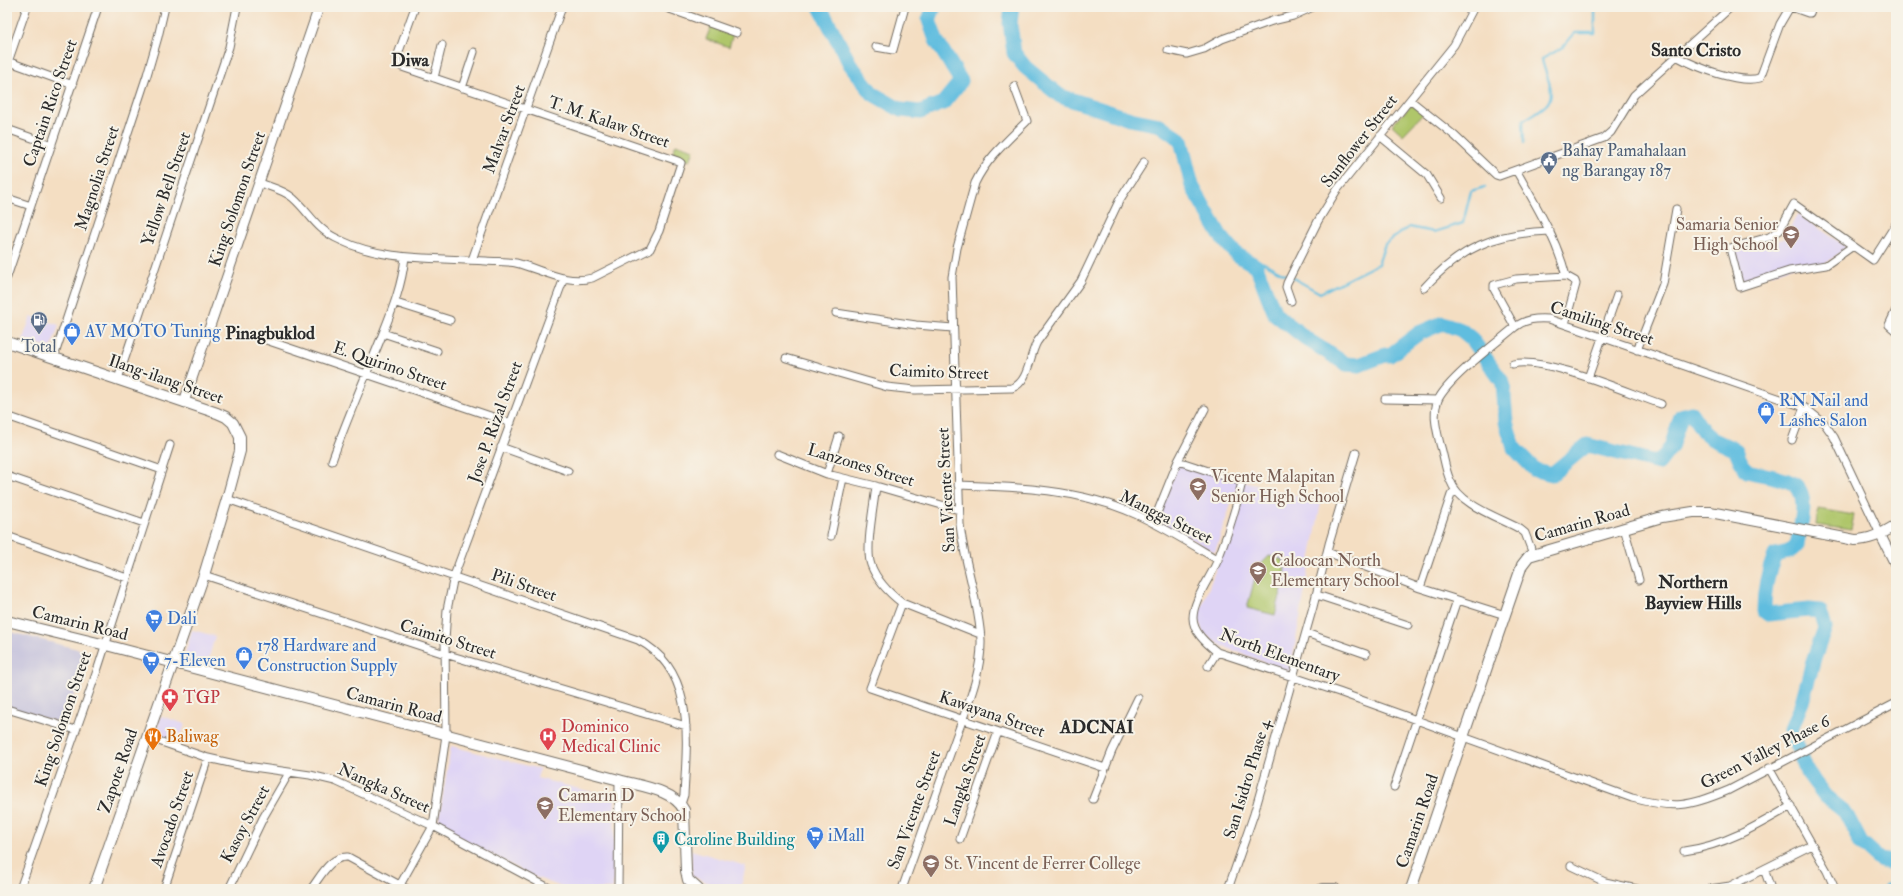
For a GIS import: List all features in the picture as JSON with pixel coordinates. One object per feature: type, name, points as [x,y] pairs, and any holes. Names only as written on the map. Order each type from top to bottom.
[{"type":"main road","name":"Ilang-ilang Street","points":[[7,342],[226,417],[238,430],[240,437],[240,451],[228,499],[204,575],[173,663]]},
{"type":"main road","name":"Camarin Road","points":[[1411,889],[1522,565],[1527,557],[1662,517],[1702,512],[1855,540],[1861,540],[1880,534],[1896,525]]},
{"type":"main road","name":"Camarin Road","points":[[7,621],[106,645],[618,780],[669,796],[681,804]]},
{"type":"main road","name":"Zapote Road","points":[[94,889],[173,663]]},
{"type":"main road","points":[[681,804],[685,817],[685,860],[687,885],[698,889]]},
{"type":"main road","points":[[1322,889],[1335,889]]},
{"type":"street","points":[[27,7],[7,61],[73,85]]},
{"type":"street","name":"Captain Rico Street","points":[[7,277],[9,264],[73,85],[98,7]]},
{"type":"street","name":"Magnolia Street","points":[[54,357],[147,75],[165,7]]},
{"type":"street","name":"Yellow Bell Street","points":[[118,379],[229,47],[235,27],[237,7]]},
{"type":"street","name":"King Solomon Street","points":[[184,402],[319,7]]},
{"type":"street","name":"T. M. Kalaw Street","points":[[415,7],[397,58],[398,64],[402,67],[681,163],[660,231],[650,249],[592,278],[574,281],[564,278]]},
{"type":"street","name":"Malvar Street","points":[[472,260],[527,110],[562,7]]},
{"type":"street","points":[[664,7],[737,32]]},
{"type":"street","points":[[876,47],[892,51],[905,7]]},
{"type":"street","points":[[1168,50],[1187,54],[1204,49],[1222,39],[1272,21],[1293,16],[1313,7]]},
{"type":"street","name":"Sunflower Street","points":[[1291,301],[1286,287],[1287,283],[1318,221],[1337,190],[1454,45],[1474,7]]},
{"type":"street","points":[[1410,100],[1455,136],[1496,175],[1499,176],[1604,138],[1611,132],[1634,95],[1731,7]]},
{"type":"street","points":[[1676,56],[1685,61],[1715,72],[1743,79],[1760,78],[1778,30],[1790,7],[1808,13],[1810,13],[1812,7]]},
{"type":"street","points":[[434,78],[442,45]]},
{"type":"street","points":[[462,88],[474,52]]},
{"type":"street","name":"San Vicente Street","points":[[902,889],[962,720],[976,674],[980,652],[978,610],[963,551],[959,510],[952,277],[954,262],[975,183],[986,164],[1027,121],[1014,86]]},
{"type":"street","points":[[7,129],[52,145]]},
{"type":"street","points":[[1380,136],[1426,175],[1441,198]]},
{"type":"street","name":"Caimito Street","points":[[786,358],[887,387],[909,389],[1012,388],[1022,382],[1034,347],[1081,281],[1119,201],[1144,162]]},
{"type":"street","points":[[1516,170],[1550,230],[1566,276]]},
{"type":"street","points":[[260,183],[293,198],[315,224],[339,240],[367,251],[405,257],[515,263],[564,278]]},
{"type":"street","points":[[7,198],[31,206]]},
{"type":"street","points":[[1853,246],[1826,265],[1789,271],[1740,287],[1730,248],[1775,234],[1782,228],[1794,204],[1873,260],[1896,225]]},
{"type":"street","points":[[1637,350],[1663,284],[1676,209]]},
{"type":"street","points":[[1424,288],[1449,264],[1466,252],[1489,241],[1517,233],[1550,230]]},
{"type":"street","points":[[332,461],[342,432],[396,303],[403,276],[405,257]]},
{"type":"street","points":[[1515,327],[1494,289],[1494,285],[1516,279],[1566,276],[1575,281],[1576,284],[1564,324]]},
{"type":"street","name":"Jose P. Rizal Street","points":[[433,826],[446,735],[445,654],[448,610],[454,576],[564,278]]},
{"type":"street","points":[[1588,378],[1617,295]]},
{"type":"street","points":[[396,303],[450,320]]},
{"type":"street","points":[[1896,310],[1888,325],[1896,331]]},
{"type":"street","points":[[836,313],[916,325],[953,328]]},
{"type":"street","name":"Camiling Street","points":[[1438,400],[1451,383],[1521,322],[1534,318],[1548,319],[1804,407],[1824,422],[1834,437],[1880,534]]},
{"type":"street","points":[[383,333],[438,351]]},
{"type":"street","name":"E. Quirino Street","points":[[260,338],[510,423]]},
{"type":"street","points":[[1513,364],[1528,362],[1588,378],[1661,404]]},
{"type":"street","points":[[1385,399],[1438,400],[1436,409],[1436,424],[1450,480],[1455,490],[1462,498],[1471,504],[1526,533],[1533,554]]},
{"type":"street","points":[[1792,440],[1804,407]]},
{"type":"street","points":[[1152,523],[1178,461],[1205,409]]},
{"type":"street","points":[[7,416],[162,470]]},
{"type":"street","points":[[827,474],[839,436]]},
{"type":"street","name":"King Solomon Street","points":[[20,889],[106,645],[170,445]]},
{"type":"street","points":[[501,448],[568,471]]},
{"type":"street","name":"San Isidro Phase 4","points":[[1228,889],[1254,814],[1356,453]]},
{"type":"street","name":"Lanzones Street","points":[[777,454],[827,474],[876,486],[959,510]]},
{"type":"street","name":"North Elementary","points":[[1178,461],[1242,482],[1218,560],[1197,603],[1193,616],[1196,629],[1207,644],[1217,652],[1339,692],[1462,737]]},
{"type":"street","points":[[7,476],[144,523]]},
{"type":"street","points":[[831,536],[843,478]]},
{"type":"street","name":"Mangga Street","points":[[958,485],[1012,486],[1051,490],[1117,507],[1152,523],[1218,560]]},
{"type":"street","points":[[876,486],[869,550],[871,565],[878,578],[891,595],[902,603],[980,634]]},
{"type":"street","points":[[1420,588],[1451,495],[1455,490]]},
{"type":"street","name":"Pili Street","points":[[228,499],[638,640],[650,646],[665,661],[676,678],[681,695],[686,726],[684,795],[681,804]]},
{"type":"street","points":[[1624,528],[1639,580]]},
{"type":"street","points":[[1880,534],[1896,566]]},
{"type":"street","points":[[7,536],[127,578]]},
{"type":"street","points":[[1327,552],[1420,588],[1505,615]]},
{"type":"street","name":"Caimito Street","points":[[204,575],[445,654],[686,726]]},
{"type":"street","points":[[1317,595],[1408,625]]},
{"type":"street","points":[[1394,787],[1457,600]]},
{"type":"street","name":"Kawayana Street","points":[[902,603],[870,688],[1105,768]]},
{"type":"street","points":[[1306,634],[1366,654]]},
{"type":"street","points":[[1208,666],[1217,652]]},
{"type":"street","points":[[1093,799],[1105,768],[1138,698]]},
{"type":"street","name":"Green Valley Phase 6","points":[[1462,737],[1625,796],[1652,803],[1679,806],[1704,801],[1729,790],[1807,748],[1896,703]]},
{"type":"street","points":[[7,710],[76,730]]},
{"type":"street","name":"Langka Street","points":[[960,839],[998,732]]},
{"type":"street","name":"Nangka Street","points":[[147,737],[208,758],[239,765],[310,775],[335,781],[433,826],[551,889]]},
{"type":"street","name":"Avocado Street","points":[[164,889],[208,758]]},
{"type":"street","points":[[1771,767],[1790,806],[1835,889]]},
{"type":"street","name":"Kasoy Street","points":[[229,889],[263,818],[289,773]]},
{"type":"street","points":[[618,780],[618,889]]},
{"type":"street","points":[[1684,851],[1721,843],[1790,806]]},
{"type":"street","points":[[400,885],[433,826]]},
{"type":"street","points":[[1710,889],[1730,887],[1764,868],[1812,845]]},
{"type":"street","points":[[310,889],[333,860],[340,857],[348,857],[407,889]]},
{"type":"street","points":[[1571,866],[1605,882],[1637,889]]},
{"type":"street","points":[[1764,868],[1771,889]]},
{"type":"shaded area","name":"Samaria Senior High School","points":[[1798,214],[1846,248],[1825,264],[1791,267],[1743,283],[1734,250],[1783,239]]},
{"type":"shaded area","points":[[31,316],[59,325],[51,348],[23,339]]},
{"type":"shaded area","name":"Vicente Malapitan Senior High School","points":[[1178,462],[1239,480],[1215,552],[1158,521]]},
{"type":"shaded area","name":"Caloocan North Elementary School","points":[[1244,482],[1321,502],[1290,672],[1222,646],[1203,633],[1198,617],[1222,552]]},
{"type":"shaded area","points":[[192,630],[215,636],[206,668],[183,661]]},
{"type":"shaded area","points":[[7,631],[89,652],[64,724],[7,708]]},
{"type":"shaded area","points":[[161,716],[185,724],[178,744],[155,736]]},
{"type":"shaded area","name":"Camarin D Elementary School","points":[[451,746],[540,769],[537,778],[615,798],[613,889],[567,889],[535,877],[469,843],[438,824]]},
{"type":"shaded area","points":[[691,850],[746,866],[740,889],[723,889],[692,876]]},
{"type":"green space","points":[[711,26],[733,34],[729,47],[706,39]]},
{"type":"green space","points":[[1412,104],[1423,114],[1403,135],[1392,125]]},
{"type":"green space","points":[[676,144],[694,150],[690,161],[672,155]]},
{"type":"green space","points":[[1818,509],[1854,515],[1851,530],[1816,525]]},
{"type":"green space","points":[[1269,556],[1283,560],[1286,574],[1275,615],[1247,608],[1258,567]]},
{"type":"waterway","points":[[820,7],[850,64],[873,94],[901,110],[920,112],[943,103],[961,81],[936,40],[929,20],[934,7]]},
{"type":"waterway","points":[[1012,7],[1010,23],[1014,53],[1025,67],[1060,96],[1130,119],[1160,125],[1181,140],[1192,186],[1220,235],[1236,254],[1256,266],[1275,314],[1308,340],[1346,364],[1359,365],[1385,355],[1390,355],[1419,333],[1443,323],[1461,330],[1472,339],[1503,383],[1506,422],[1514,448],[1535,470],[1552,474],[1587,445],[1659,463],[1671,447],[1681,416],[1691,413],[1703,431],[1712,439],[1736,450],[1747,471],[1780,478],[1797,486],[1803,501],[1802,520],[1797,545],[1789,552],[1775,555],[1766,582],[1764,611],[1768,614],[1809,610],[1820,611],[1825,628],[1814,658],[1802,702],[1791,729],[1807,772],[1825,796],[1845,812],[1861,843],[1879,859],[1896,864]]},
{"type":"waterway","points":[[1524,143],[1523,121],[1546,105],[1551,95],[1551,88],[1542,59],[1562,48],[1575,33],[1595,33],[1595,9],[1598,7]]},
{"type":"waterway","points":[[1293,278],[1320,293],[1378,264],[1385,244],[1409,227],[1434,232],[1463,223],[1471,191],[1485,187]]},
{"type":"waterway","points":[[1243,258],[1264,263],[1288,276]]},
{"type":"waterway","points":[[1890,889],[1896,887]]},
{"type":"place","name":"Bahay Pamahalaan ng Barangay 187","points":[[1549,175]]},
{"type":"place","name":"Samaria Senior High School","points":[[1791,249]]},
{"type":"place","name":"Total","points":[[39,335]]},
{"type":"place","name":"AV MOTO Tuning","points":[[72,346]]},
{"type":"place","name":"RN Nail and Lashes Salon","points":[[1766,425]]},
{"type":"place","name":"Vicente Malapitan Senior High School","points":[[1198,501]]},
{"type":"place","name":"Caloocan North Elementary School","points":[[1258,585]]},
{"type":"place","name":"Dali","points":[[154,633]]},
{"type":"place","name":"178 Hardware and Construction Supply","points":[[244,670]]},
{"type":"place","name":"7-Eleven","points":[[151,675]]},
{"type":"place","name":"TGP","points":[[170,712]]},
{"type":"place","name":"Baliwag","points":[[153,751]]},
{"type":"place","name":"Dominico Medical Clinic","points":[[548,751]]},
{"type":"place","name":"Camarin D Elementary School","points":[[545,820]]},
{"type":"place","name":"iMall","points":[[815,850]]},
{"type":"place","name":"Caroline Building","points":[[661,854]]},
{"type":"place","name":"St. Vincent de Ferrer College","points":[[931,878]]},
{"type":"district","name":"Santo Cristo","points":[[1696,50]]},
{"type":"district","name":"Diwa","points":[[410,60]]},
{"type":"district","name":"Pinagbuklod","points":[[270,333]]},
{"type":"district","name":"Northern Bayview Hills","points":[[1693,592]]},
{"type":"district","name":"ADCNAI","points":[[1097,727]]}]
